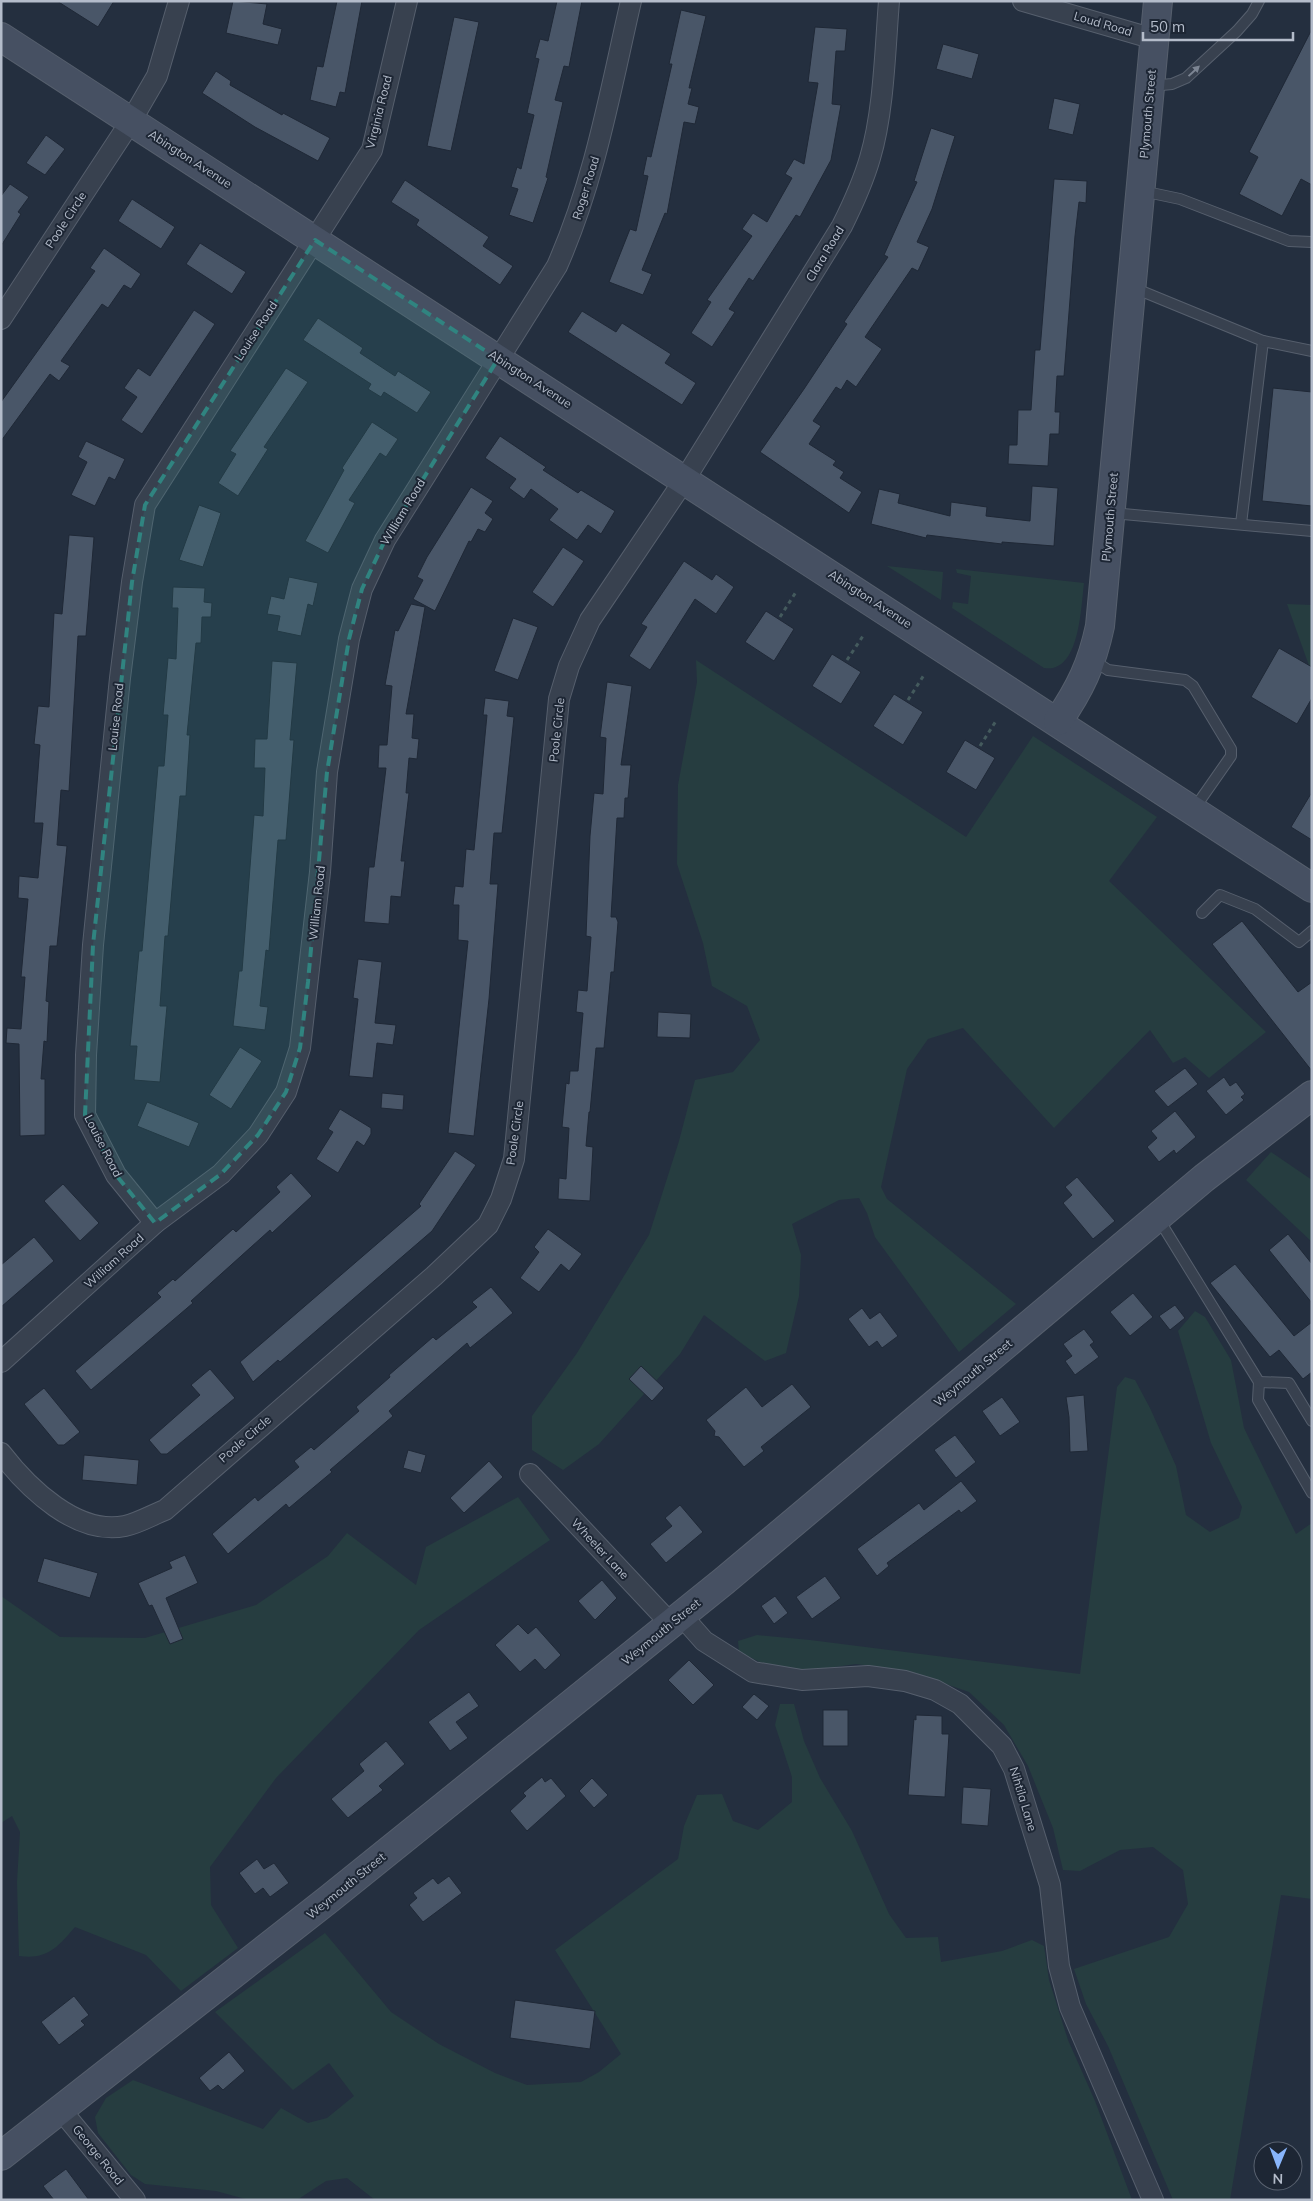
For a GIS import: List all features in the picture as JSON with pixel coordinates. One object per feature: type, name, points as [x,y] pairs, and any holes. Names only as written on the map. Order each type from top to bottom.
[{"type":"main road","name":"Plymouth Street","points":[[1058,721],[1078,691],[1092,659],[1100,626],[1158,1]]},
{"type":"main road","name":"Abington Avenue","points":[[1,37],[1058,721]]},
{"type":"main road","points":[[1058,721],[1312,888]]},
{"type":"main road","name":"Weymouth Street","points":[[1,2156],[329,1899],[676,1620],[1204,1178],[1312,1095]]},
{"type":"street","name":"Poole Circle","points":[[1,319],[131,121],[157,76],[179,1]]},
{"type":"street","name":"Virginia Road","points":[[314,240],[372,150],[407,1]]},
{"type":"street","name":"Roger Road","points":[[498,359],[557,266],[575,226],[590,179],[631,1]]},
{"type":"street","name":"Clara Road","points":[[685,479],[820,265],[859,191],[871,157],[878,116],[889,1]]},
{"type":"street","name":"Loud Road","points":[[1023,1],[1154,39]]},
{"type":"street","name":"Louise Road","points":[[155,1223],[116,1175],[85,1115],[86,1055],[93,945],[132,582],[145,505],[314,240]]},
{"type":"street","name":"William Road","points":[[1,1362],[155,1223],[220,1174],[258,1134],[286,1092],[300,1048],[320,872],[327,772],[349,639],[362,589],[384,540],[498,359]]},
{"type":"street","name":"Poole Circle","points":[[1,1453],[14,1470],[66,1515],[95,1525],[125,1526],[165,1510],[434,1276],[488,1225],[501,1199],[514,1159],[559,699],[570,666],[590,620],[685,479]]},
{"type":"street","name":"Wheeler Lane","points":[[530,1474],[676,1620]]},
{"type":"street","name":"Nihtila Lane","points":[[676,1620],[704,1641],[753,1672],[802,1680],[868,1676],[913,1683],[948,1696],[980,1722],[999,1741],[1014,1769],[1050,1885],[1059,1966],[1070,2007],[1153,2200]]},
{"type":"street","name":"George Road","points":[[61,2110],[135,2200]]},
{"type":"lane","points":[[1150,86],[1172,84],[1186,78],[1237,31],[1252,14],[1259,1]]},
{"type":"lane","points":[[1141,191],[1180,199],[1289,241],[1312,242]]},
{"type":"lane","points":[[1132,288],[1263,341],[1312,351]]},
{"type":"lane","points":[[1241,524],[1263,341]]},
{"type":"lane","points":[[1111,512],[1312,531]]},
{"type":"lane","points":[[1092,659],[1108,670],[1185,680],[1193,686],[1231,749],[1231,756],[1193,810]]},
{"type":"lane","points":[[1202,913],[1220,895],[1255,909],[1299,942],[1312,931]]},
{"type":"lane","points":[[1158,1218],[1259,1382],[1258,1400],[1312,1493]]},
{"type":"lane","points":[[1259,1382],[1289,1383],[1312,1421]]},
{"type":"path","points":[[780,617],[796,592]]},
{"type":"path","points":[[847,660],[863,636]]},
{"type":"path","points":[[908,700],[924,675]]},
{"type":"path","points":[[980,746],[996,721]]},
{"type":"highlighted area","points":[[315,240],[498,359],[385,540],[362,589],[349,639],[327,772],[308,982],[300,1048],[286,1092],[258,1135],[221,1174],[155,1223],[116,1175],[85,1115],[93,945],[132,582],[145,505]]},
{"type":"green space","points":[[887,566],[943,572],[941,600]]},
{"type":"green space","points":[[956,569],[1084,583],[1080,622],[1072,650],[1065,660],[1056,667],[1044,668],[952,608],[953,602],[968,604],[971,576],[957,573]]},
{"type":"green space","points":[[1287,604],[1312,605],[1312,674]]},
{"type":"green space","points":[[696,660],[966,837],[1033,736],[1157,817],[1109,881],[1266,1032],[1209,1078],[1185,1057],[1173,1063],[1150,1030],[1054,1128],[963,1028],[928,1039],[907,1069],[881,1187],[887,1199],[1016,1304],[959,1352],[875,1237],[867,1213],[859,1198],[839,1200],[792,1224],[801,1255],[799,1296],[786,1353],[765,1361],[704,1315],[680,1354],[599,1444],[563,1470],[532,1450],[532,1416],[577,1353],[649,1235],[679,1141],[695,1080],[733,1072],[760,1040],[747,1006],[712,986],[703,943],[677,864],[678,785],[697,682]]},
{"type":"green space","points":[[1271,1152],[1312,1180],[1312,1242],[1246,1180]]},
{"type":"green space","points":[[1195,1311],[1205,1317],[1231,1360],[1244,1428],[1296,1534],[1312,1523],[1312,1899],[1281,1895],[1230,2200],[1173,2200],[1108,2046],[1086,2004],[1074,1969],[1169,1937],[1188,1904],[1183,1870],[1153,1847],[1120,1850],[1080,1871],[1063,1870],[1053,1828],[1028,1766],[1004,1725],[969,1692],[908,1671],[856,1664],[806,1671],[764,1664],[739,1652],[738,1641],[757,1635],[810,1640],[1080,1674],[1117,1387],[1125,1377],[1135,1380],[1176,1466],[1186,1515],[1210,1532],[1239,1518],[1242,1507],[1211,1443],[1178,1331]]},
{"type":"green space","points":[[518,1497],[550,1540],[419,1630],[276,1778],[210,1867],[211,1905],[238,1948],[181,1991],[146,1955],[75,1927],[63,1941],[45,1954],[29,1957],[19,1956],[17,1882],[20,1832],[12,1816],[1,1823],[1,1596],[60,1637],[145,1638],[256,1605],[328,1556],[347,1533],[416,1585],[426,1547]]},
{"type":"green space","points":[[780,1704],[794,1704],[804,1741],[820,1778],[852,1831],[889,1914],[906,1938],[938,1937],[941,1962],[1002,1951],[1032,1940],[1044,1946],[1049,1980],[1068,2040],[1095,2101],[1132,2200],[375,2200],[347,2178],[326,2181],[297,2200],[249,2200],[216,2191],[145,2184],[131,2175],[98,2133],[95,2117],[106,2098],[133,2080],[263,2129],[281,2108],[308,2123],[327,2118],[354,2096],[329,2063],[293,2090],[215,2012],[325,1933],[391,2012],[439,2044],[495,2073],[527,2085],[581,2082],[599,2072],[621,2054],[555,1950],[678,1859],[684,1826],[697,1795],[722,1794],[733,1821],[758,1830],[792,1802],[792,1777],[775,1725]]},
{"type":"building","points":[[57,1],[114,1],[98,27]]},
{"type":"building","points":[[233,1],[267,4],[263,24],[282,29],[278,45],[226,33]]},
{"type":"building","points":[[337,1],[362,1],[345,93],[340,92],[336,107],[310,100],[317,66],[323,67]]},
{"type":"building","points":[[557,1],[582,1],[569,67],[564,66],[555,100],[563,102],[546,177],[548,178],[533,223],[509,215],[518,189],[511,187],[517,167],[521,169],[534,115],[527,113],[539,59],[535,58],[540,39],[548,41]]},
{"type":"building","points":[[681,10],[706,16],[689,88],[692,88],[688,104],[699,107],[695,124],[684,122],[667,214],[665,213],[642,270],[652,274],[643,295],[609,282],[630,229],[636,231],[648,176],[643,175],[647,156],[651,157],[672,64],[669,64]]},
{"type":"building","points":[[454,17],[479,22],[451,151],[427,146]]},
{"type":"building","points":[[815,27],[847,29],[845,51],[836,51],[832,104],[841,105],[831,160],[800,217],[796,215],[753,281],[749,278],[729,309],[735,312],[712,347],[691,333],[711,302],[707,300],[752,236],[742,229],[753,213],[767,222],[792,178],[785,174],[794,159],[804,164],[818,83],[808,82]]},
{"type":"building","points":[[1312,29],[1312,185],[1301,179],[1282,216],[1239,194],[1258,157],[1249,152]]},
{"type":"building","points":[[943,44],[979,54],[972,79],[936,69]]},
{"type":"building","points":[[216,71],[231,81],[230,85],[282,115],[283,113],[330,138],[318,161],[255,127],[202,93]]},
{"type":"building","points":[[1054,98],[1080,104],[1073,135],[1048,129]]},
{"type":"building","points":[[931,128],[955,136],[932,209],[917,242],[929,247],[918,271],[912,268],[865,337],[882,349],[856,387],[847,380],[841,390],[836,387],[813,421],[821,426],[809,444],[836,461],[833,465],[844,472],[840,478],[862,492],[849,513],[760,452],[847,324],[844,322],[888,257],[884,255],[917,182],[914,181]]},
{"type":"building","points":[[46,135],[65,149],[45,175],[26,163]]},
{"type":"building","points":[[1054,179],[1087,181],[1086,203],[1079,202],[1064,376],[1057,376],[1055,412],[1060,412],[1059,434],[1050,434],[1048,466],[1008,464],[1009,445],[1017,445],[1018,410],[1031,410],[1035,350],[1040,350]]},
{"type":"building","points":[[405,180],[489,237],[483,246],[513,266],[500,285],[416,225],[419,220],[391,202]]},
{"type":"building","points":[[10,184],[29,197],[18,212],[21,214],[1,246],[1,196]]},
{"type":"building","points":[[132,199],[175,227],[161,249],[118,221]]},
{"type":"building","points":[[200,243],[246,272],[232,294],[186,264]]},
{"type":"building","points":[[104,248],[141,274],[131,289],[124,285],[108,308],[102,304],[61,361],[70,366],[59,381],[50,374],[1,441],[1,402],[95,271],[90,268]]},
{"type":"building","points":[[194,310],[215,324],[142,434],[121,420],[137,397],[124,388],[138,368],[150,376]]},
{"type":"building","points":[[582,311],[616,332],[622,323],[671,354],[665,363],[696,383],[682,405],[568,332]]},
{"type":"building","points":[[318,318],[363,348],[360,353],[395,376],[398,371],[431,392],[417,413],[384,392],[381,397],[368,389],[371,384],[303,340]]},
{"type":"building","points":[[286,368],[308,382],[264,447],[268,449],[238,496],[218,483],[236,454],[230,451]]},
{"type":"building","points":[[1273,388],[1312,392],[1312,506],[1262,501]]},
{"type":"building","points":[[372,422],[398,439],[386,457],[380,453],[349,500],[355,503],[328,553],[305,541],[344,470],[342,468]]},
{"type":"building","points":[[500,436],[546,467],[543,470],[578,493],[581,490],[615,511],[601,534],[588,525],[577,540],[549,520],[558,509],[531,489],[524,499],[509,488],[516,479],[485,458]]},
{"type":"building","points":[[86,441],[125,459],[115,480],[109,477],[95,506],[71,495],[87,462],[78,457]]},
{"type":"building","points":[[1032,486],[1058,488],[1054,546],[1002,542],[1002,544],[927,535],[926,538],[871,524],[879,489],[900,494],[898,503],[950,516],[951,502],[987,507],[986,516],[1030,521]]},
{"type":"building","points":[[471,487],[493,501],[485,513],[493,519],[485,532],[478,529],[471,542],[469,541],[435,611],[413,599],[423,580],[417,577],[427,557]]},
{"type":"building","points":[[199,505],[221,513],[203,567],[179,560]]},
{"type":"building","points":[[69,535],[94,537],[86,636],[78,636],[69,791],[61,790],[57,845],[67,846],[57,946],[50,946],[46,1001],[49,1002],[47,1042],[44,1041],[41,1079],[45,1079],[45,1135],[20,1136],[19,1044],[6,1043],[7,1028],[21,1029],[25,977],[21,977],[28,899],[18,898],[19,876],[38,878],[43,823],[34,823],[40,745],[34,744],[38,706],[49,707],[54,613],[62,614]]},
{"type":"building","points":[[563,547],[584,561],[553,607],[532,592]]},
{"type":"building","points":[[684,561],[712,580],[716,574],[734,587],[716,614],[695,599],[650,670],[629,656],[647,627],[641,624]]},
{"type":"building","points":[[289,577],[318,583],[313,606],[308,604],[301,636],[277,631],[280,616],[267,614],[271,596],[284,599]]},
{"type":"building","points":[[173,587],[205,588],[204,602],[212,603],[211,617],[202,617],[201,643],[196,643],[187,735],[190,735],[186,796],[180,796],[168,936],[165,936],[160,1006],[167,1006],[160,1082],[134,1080],[137,1046],[130,1046],[139,951],[142,951],[158,766],[164,766],[168,715],[163,715],[168,658],[176,659],[178,608],[172,608]]},
{"type":"building","points":[[411,604],[425,607],[406,714],[414,714],[412,738],[419,739],[417,759],[409,758],[406,793],[409,793],[401,861],[405,861],[401,897],[391,896],[389,924],[364,922],[369,867],[374,867],[386,768],[378,768],[379,745],[387,745],[392,686],[385,685],[395,630],[398,631]]},
{"type":"building","points":[[766,611],[794,629],[774,661],[745,642]]},
{"type":"building","points":[[513,618],[538,627],[518,680],[494,671]]},
{"type":"building","points":[[1279,648],[1312,667],[1312,698],[1297,724],[1251,697]]},
{"type":"building","points":[[832,654],[861,672],[841,704],[812,686]]},
{"type":"building","points":[[272,661],[297,663],[290,740],[294,740],[286,840],[278,840],[269,951],[266,950],[260,1006],[268,1007],[265,1030],[233,1026],[239,971],[242,971],[254,815],[263,816],[265,768],[254,768],[255,739],[267,739]]},
{"type":"building","points":[[607,682],[632,686],[621,765],[631,765],[628,798],[625,798],[624,818],[617,818],[611,917],[616,917],[618,922],[614,972],[611,972],[604,1048],[596,1048],[589,1112],[586,1146],[593,1147],[590,1201],[558,1199],[559,1178],[566,1179],[569,1128],[562,1127],[566,1083],[569,1084],[570,1071],[578,1071],[583,1013],[576,1012],[578,990],[587,991],[591,937],[586,936],[590,836],[594,793],[603,794],[606,738],[600,737]]},
{"type":"building","points":[[894,694],[923,712],[903,745],[873,726]]},
{"type":"building","points":[[485,698],[509,701],[507,716],[514,717],[502,833],[494,833],[490,884],[498,884],[489,999],[474,1136],[448,1133],[468,941],[458,940],[459,905],[453,905],[455,886],[463,887],[466,849],[474,850],[487,715],[483,715]]},
{"type":"building","points":[[965,740],[995,758],[976,790],[946,772]]},
{"type":"building","points":[[1312,792],[1312,840],[1291,827]]},
{"type":"building","points":[[1242,921],[1298,992],[1312,982],[1312,1071],[1212,944]]},
{"type":"building","points":[[358,959],[382,962],[375,1023],[396,1025],[393,1045],[377,1043],[373,1078],[349,1076],[358,999],[353,998]]},
{"type":"building","points":[[658,1012],[691,1014],[690,1038],[657,1037]]},
{"type":"building","points":[[240,1047],[262,1061],[231,1109],[209,1095]]},
{"type":"building","points":[[1185,1068],[1198,1084],[1168,1107],[1154,1091]]},
{"type":"building","points":[[1224,1077],[1230,1086],[1236,1082],[1245,1094],[1241,1097],[1244,1100],[1226,1115],[1206,1091]]},
{"type":"building","points":[[382,1093],[404,1095],[403,1110],[381,1108]]},
{"type":"building","points":[[147,1102],[199,1123],[189,1147],[137,1126]]},
{"type":"building","points":[[340,1109],[371,1128],[371,1134],[364,1146],[357,1141],[338,1173],[316,1159],[333,1132],[328,1129]]},
{"type":"building","points":[[1175,1111],[1196,1137],[1176,1154],[1174,1150],[1159,1162],[1147,1147],[1157,1138],[1151,1131]]},
{"type":"building","points":[[455,1151],[476,1165],[432,1231],[280,1362],[278,1360],[253,1382],[240,1362],[421,1206],[419,1204]]},
{"type":"building","points":[[291,1173],[312,1196],[272,1233],[270,1230],[191,1301],[193,1303],[91,1390],[75,1371],[161,1297],[157,1293],[173,1279],[175,1281],[233,1229],[236,1232],[280,1192],[276,1187]]},
{"type":"building","points":[[1077,1177],[1115,1221],[1093,1239],[1063,1203],[1072,1195],[1065,1187]]},
{"type":"building","points":[[63,1184],[99,1223],[80,1241],[44,1201]]},
{"type":"building","points":[[548,1229],[582,1254],[569,1271],[561,1264],[539,1292],[520,1278],[539,1252],[534,1247]]},
{"type":"building","points":[[1288,1234],[1312,1264],[1312,1303],[1269,1250]]},
{"type":"building","points":[[34,1237],[54,1261],[1,1307],[1,1265]]},
{"type":"building","points":[[1235,1264],[1294,1336],[1312,1322],[1312,1372],[1303,1379],[1279,1350],[1270,1357],[1210,1283]]},
{"type":"building","points":[[491,1287],[513,1313],[470,1348],[467,1343],[389,1411],[393,1416],[330,1470],[332,1472],[289,1508],[286,1504],[228,1554],[212,1534],[255,1497],[258,1501],[299,1467],[294,1461],[311,1447],[314,1450],[359,1411],[356,1407],[433,1337],[436,1340],[477,1307],[472,1302]]},
{"type":"building","points":[[1133,1293],[1153,1317],[1130,1336],[1110,1312]]},
{"type":"building","points":[[1175,1305],[1185,1318],[1170,1330],[1159,1316]]},
{"type":"building","points":[[862,1308],[870,1319],[880,1312],[898,1336],[882,1348],[877,1341],[869,1347],[848,1319]]},
{"type":"building","points":[[1084,1329],[1094,1342],[1090,1345],[1099,1357],[1075,1375],[1065,1361],[1072,1356],[1063,1344]]},
{"type":"building","points":[[641,1366],[664,1388],[652,1401],[629,1379]]},
{"type":"building","points":[[210,1369],[235,1398],[167,1454],[161,1454],[149,1440],[200,1395],[191,1385]]},
{"type":"building","points":[[792,1384],[811,1407],[761,1447],[764,1451],[744,1467],[719,1437],[714,1436],[715,1431],[706,1420],[746,1387],[762,1407]]},
{"type":"building","points":[[44,1388],[80,1432],[64,1445],[58,1445],[24,1404]]},
{"type":"building","points":[[1084,1395],[1088,1451],[1070,1452],[1069,1417],[1066,1397]]},
{"type":"building","points":[[1002,1397],[1020,1422],[1000,1436],[982,1411]]},
{"type":"building","points":[[955,1435],[976,1462],[956,1478],[934,1450]]},
{"type":"building","points":[[408,1450],[426,1455],[421,1473],[403,1468]]},
{"type":"building","points":[[84,1455],[139,1460],[137,1485],[82,1480]]},
{"type":"building","points":[[489,1461],[503,1477],[464,1513],[450,1498]]},
{"type":"building","points":[[961,1481],[977,1501],[961,1513],[959,1510],[887,1563],[889,1566],[877,1576],[857,1549],[919,1503],[924,1510]]},
{"type":"building","points":[[680,1505],[703,1532],[666,1563],[650,1544],[672,1526],[665,1518]]},
{"type":"building","points":[[185,1555],[198,1583],[166,1598],[183,1639],[170,1644],[152,1605],[149,1606],[138,1583],[172,1568],[169,1562]]},
{"type":"building","points":[[44,1558],[98,1573],[90,1598],[37,1582]]},
{"type":"building","points":[[825,1576],[841,1598],[812,1619],[796,1597]]},
{"type":"building","points":[[602,1580],[617,1598],[595,1620],[578,1601]]},
{"type":"building","points":[[775,1596],[788,1613],[774,1624],[761,1606]]},
{"type":"building","points":[[518,1624],[528,1634],[536,1627],[561,1655],[545,1670],[535,1659],[520,1672],[495,1645]]},
{"type":"building","points":[[689,1660],[714,1685],[693,1705],[668,1680]]},
{"type":"building","points":[[469,1692],[479,1706],[456,1722],[468,1738],[450,1751],[428,1722]]},
{"type":"building","points":[[754,1694],[769,1706],[757,1720],[742,1707]]},
{"type":"building","points":[[823,1710],[848,1710],[848,1746],[823,1746]]},
{"type":"building","points":[[916,1715],[942,1716],[942,1734],[949,1734],[945,1797],[908,1795],[914,1719],[916,1720]]},
{"type":"building","points":[[386,1741],[405,1764],[379,1786],[383,1790],[348,1818],[331,1799],[364,1771],[359,1764]]},
{"type":"building","points":[[542,1777],[545,1782],[551,1778],[566,1796],[527,1831],[510,1811],[526,1796],[523,1793]]},
{"type":"building","points":[[592,1778],[608,1795],[594,1808],[579,1791]]},
{"type":"building","points":[[963,1787],[991,1789],[988,1826],[961,1824]]},
{"type":"building","points":[[257,1859],[264,1869],[274,1863],[289,1883],[270,1897],[263,1888],[255,1894],[239,1873]]},
{"type":"building","points":[[449,1876],[462,1893],[423,1922],[409,1905],[417,1898],[413,1893],[433,1878],[438,1884]]},
{"type":"building","points":[[74,1996],[89,2015],[81,2021],[85,2025],[59,2045],[41,2022]]},
{"type":"building","points":[[515,2000],[595,2011],[590,2049],[510,2038]]},
{"type":"building","points":[[229,2052],[245,2071],[223,2090],[218,2085],[210,2091],[199,2078]]},
{"type":"building","points":[[66,2169],[89,2200],[54,2200],[43,2186]]}]
